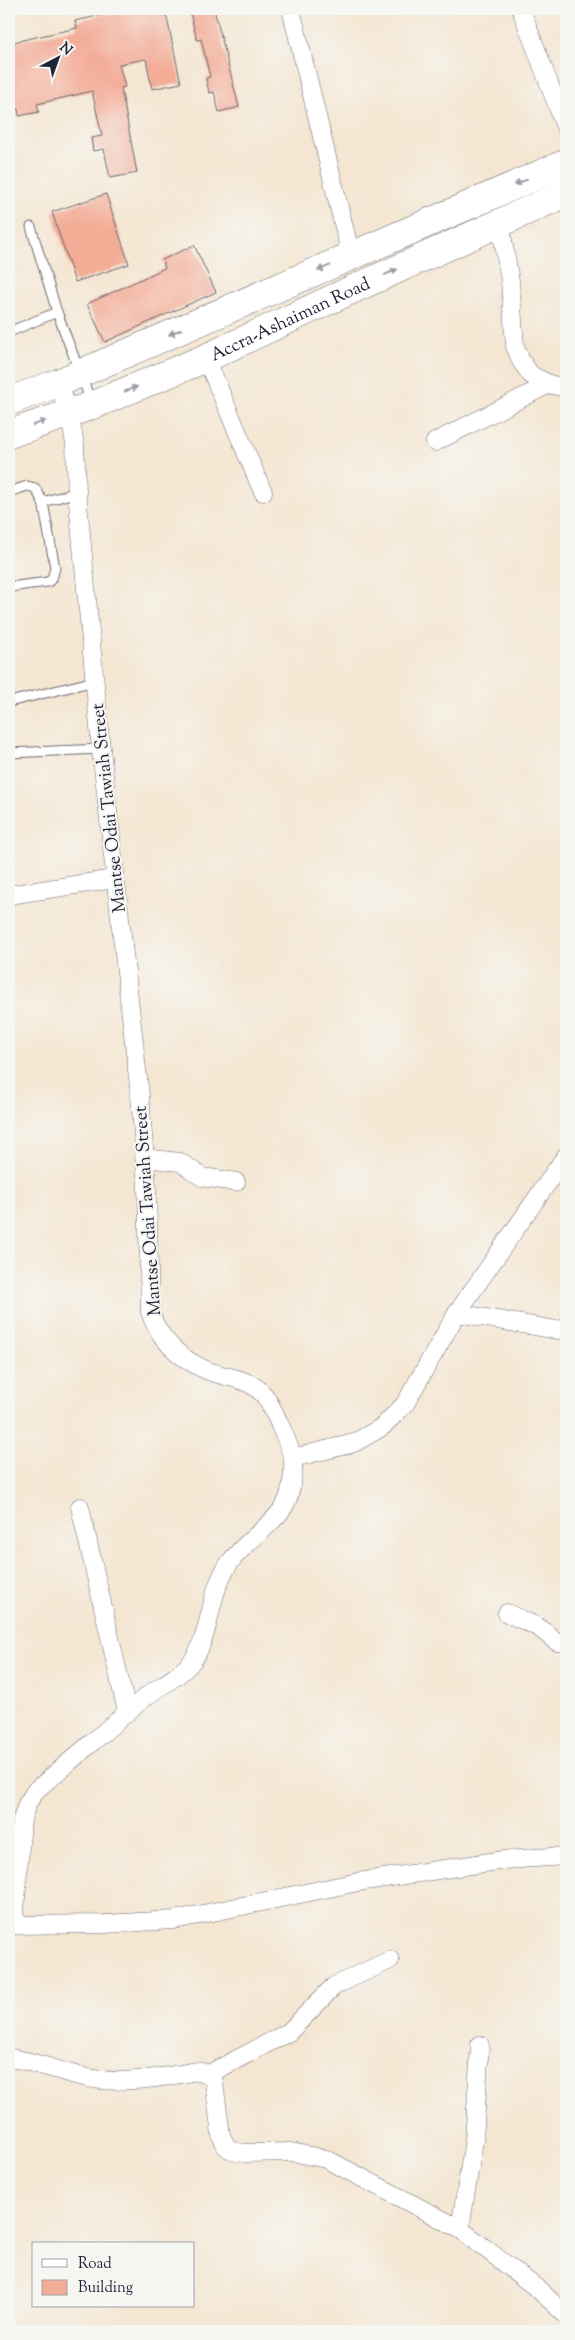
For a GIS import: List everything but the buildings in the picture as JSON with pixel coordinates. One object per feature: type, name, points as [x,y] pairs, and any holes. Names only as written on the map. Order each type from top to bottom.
[{"type":"main road","name":"Accra-Ashaiman Road","points":[[9,400],[69,378],[566,163]]},
{"type":"main road","name":"Accra-Ashaiman Road","points":[[9,434],[81,408],[206,358],[566,193]]},
{"type":"street","points":[[291,9],[350,256]]},
{"type":"street","points":[[521,9],[566,129]]},
{"type":"street","points":[[500,223],[510,281],[515,346],[521,361],[531,375],[549,384],[566,388]]},
{"type":"street","points":[[206,358],[263,492]]},
{"type":"street","name":"Mantse Odai Tawiah Street","points":[[12,1925],[20,1838],[27,1804],[36,1790],[127,1712],[184,1670],[193,1659],[200,1646],[221,1576],[230,1562],[282,1511],[288,1500],[293,1458],[274,1412],[264,1395],[249,1383],[206,1370],[185,1358],[167,1344],[156,1329],[149,1302],[140,1096],[114,879],[78,492],[75,444],[81,408],[69,378]]},
{"type":"street","points":[[435,442],[549,384]]},
{"type":"street","points":[[9,895],[114,879]]},
{"type":"street","points":[[293,1458],[354,1443],[382,1427],[405,1404],[457,1313],[566,1156]]},
{"type":"street","points":[[144,1158],[180,1162],[202,1177],[236,1182]]},
{"type":"street","points":[[457,1313],[557,1330],[566,1328]]},
{"type":"street","points":[[80,1507],[127,1712]]},
{"type":"street","points":[[507,1613],[538,1627],[557,1642],[566,1643]]},
{"type":"street","points":[[12,1925],[105,1924],[174,1920],[366,1881],[504,1860],[566,1856]]},
{"type":"street","points":[[9,2058],[29,2061],[80,2076],[120,2081],[197,2072],[208,2074],[289,2032],[334,1986],[390,1960]]},
{"type":"street","points":[[460,2229],[474,2140],[480,2045]]},
{"type":"street","points":[[208,2074],[214,2082],[222,2135],[226,2146],[232,2151],[244,2153],[291,2152],[326,2159],[460,2229],[539,2290],[566,2315]]},
{"type":"lane","points":[[32,227],[57,312],[69,378],[81,408]]},
{"type":"lane","points":[[9,332],[57,312]]},
{"type":"lane","points":[[9,492],[27,486],[35,488],[43,502],[55,568],[52,579],[48,582],[9,588]]},
{"type":"lane","points":[[43,502],[78,492]]},
{"type":"lane","points":[[9,702],[95,680]]},
{"type":"lane","points":[[9,754],[101,749]]}]
